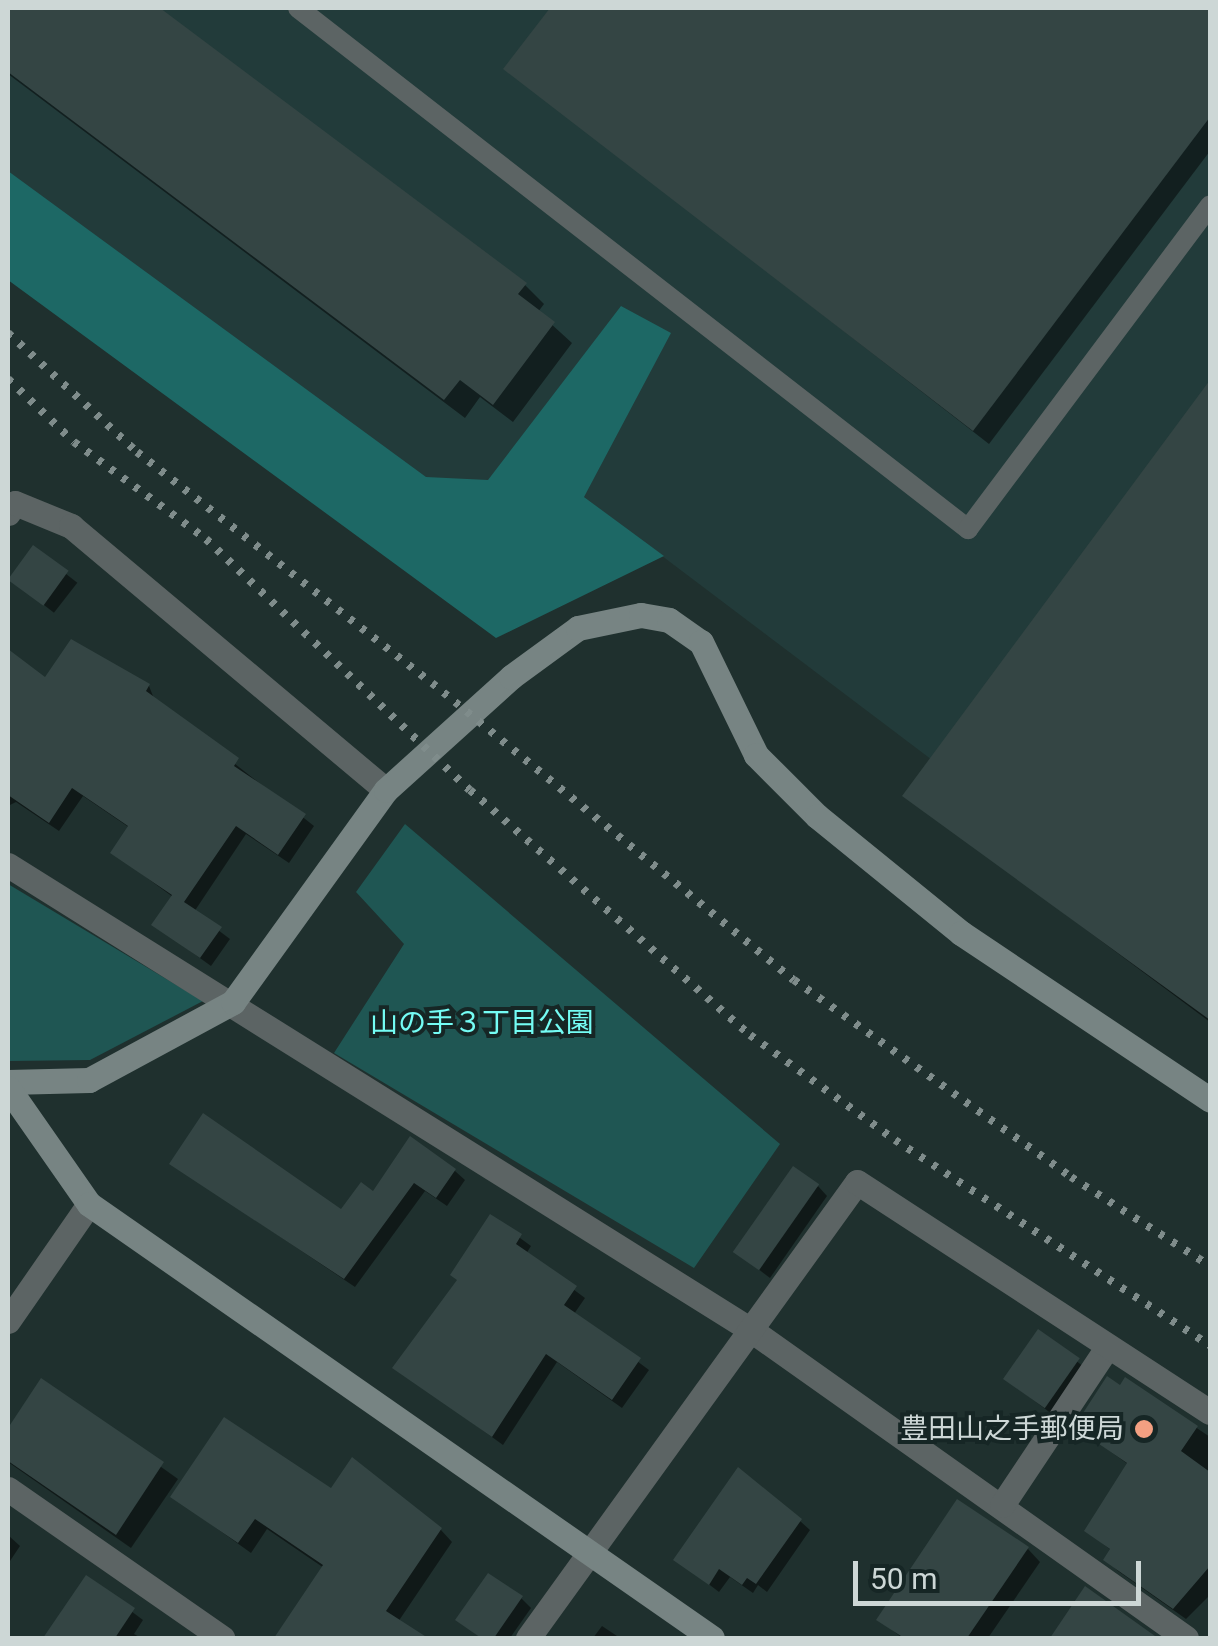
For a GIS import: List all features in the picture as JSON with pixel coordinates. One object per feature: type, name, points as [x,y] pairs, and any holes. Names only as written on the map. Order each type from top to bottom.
[{"type":"street","points":[[8,513],[16,504],[71,526],[386,790]]},
{"type":"street","points":[[8,1085],[89,1080],[233,1002],[386,790],[511,677],[578,628],[611,616],[669,620],[701,642],[756,755],[817,816],[961,934],[1210,1100]]},
{"type":"street","points":[[8,866],[233,1002],[750,1330],[1002,1504],[1186,1638]]},
{"type":"street","points":[[8,1085],[89,1204],[712,1638]]},
{"type":"street","points":[[528,1638],[856,1182],[1106,1350],[1210,1412]]},
{"type":"street","points":[[8,1321],[89,1204]]},
{"type":"street","points":[[1002,1504],[1106,1350]]},
{"type":"street","points":[[8,1489],[222,1638]]},
{"type":"lane","points":[[298,8],[968,529],[1210,205]]},
{"type":"shaded area","points":[[8,8],[1210,8],[1210,970],[584,497],[469,610],[8,232]]},
{"type":"shaded area","points":[[8,171],[426,477],[488,480],[621,306],[671,333],[584,497],[664,556],[496,638],[8,280]]},
{"type":"green space","name":"山の手３丁目公園","points":[[405,824],[780,1144],[694,1268],[334,1053],[404,944],[356,892]]},
{"type":"green space","points":[[8,884],[203,1001],[90,1060],[8,1061]]},
{"type":"building","points":[[8,8],[160,8],[527,283],[518,294],[555,322],[493,405],[460,380],[444,400],[8,72]]},
{"type":"building","points":[[550,8],[1210,8],[1210,117],[973,431],[503,69]]},
{"type":"building","points":[[1210,380],[1210,1020],[902,796]]},
{"type":"building","points":[[33,545],[69,571],[43,606],[8,580]]},
{"type":"building","points":[[71,639],[150,684],[146,691],[239,758],[234,766],[306,814],[278,855],[236,826],[184,902],[222,927],[200,958],[151,925],[172,895],[110,853],[128,826],[72,788],[49,823],[8,795],[8,649],[45,677]]},
{"type":"building","points":[[203,1113],[341,1209],[361,1182],[373,1191],[410,1136],[456,1169],[436,1198],[414,1183],[344,1279],[169,1164]]},
{"type":"building","points":[[793,1166],[819,1184],[759,1270],[733,1252]]},
{"type":"building","points":[[490,1214],[522,1234],[516,1244],[577,1286],[564,1305],[641,1358],[612,1400],[546,1354],[492,1437],[392,1368],[457,1280],[450,1275]]},
{"type":"building","points":[[1038,1329],[1080,1358],[1045,1408],[1003,1379]]},
{"type":"building","points":[[1107,1376],[1120,1385],[1125,1377],[1198,1426],[1181,1451],[1210,1472],[1210,1566],[1173,1609],[1103,1560],[1110,1549],[1084,1531],[1127,1463],[1074,1427]]},
{"type":"building","points":[[41,1378],[164,1462],[116,1535],[8,1461],[8,1428]]},
{"type":"building","points":[[224,1417],[331,1488],[352,1457],[442,1528],[386,1611],[428,1638],[274,1638],[323,1565],[255,1519],[238,1543],[170,1497]]},
{"type":"building","points":[[738,1467],[802,1519],[756,1584],[747,1578],[742,1585],[719,1569],[709,1585],[673,1560]]},
{"type":"building","points":[[957,1499],[1029,1547],[967,1638],[904,1638],[876,1620]]},
{"type":"building","points":[[488,1573],[523,1596],[494,1638],[481,1638],[455,1620]]},
{"type":"building","points":[[86,1575],[135,1608],[115,1638],[43,1638]]},
{"type":"building","points":[[1085,1586],[1155,1636],[1050,1638]]},
{"type":"railway","points":[[8,333],[137,452],[432,683],[794,980],[1071,1177],[1210,1266]]},
{"type":"railway","points":[[8,379],[74,442],[206,539],[470,790],[750,1035],[895,1140],[1210,1345]]},
{"type":"place","name":"豊田山之手郵便局","points":[[1144,1429]]}]
